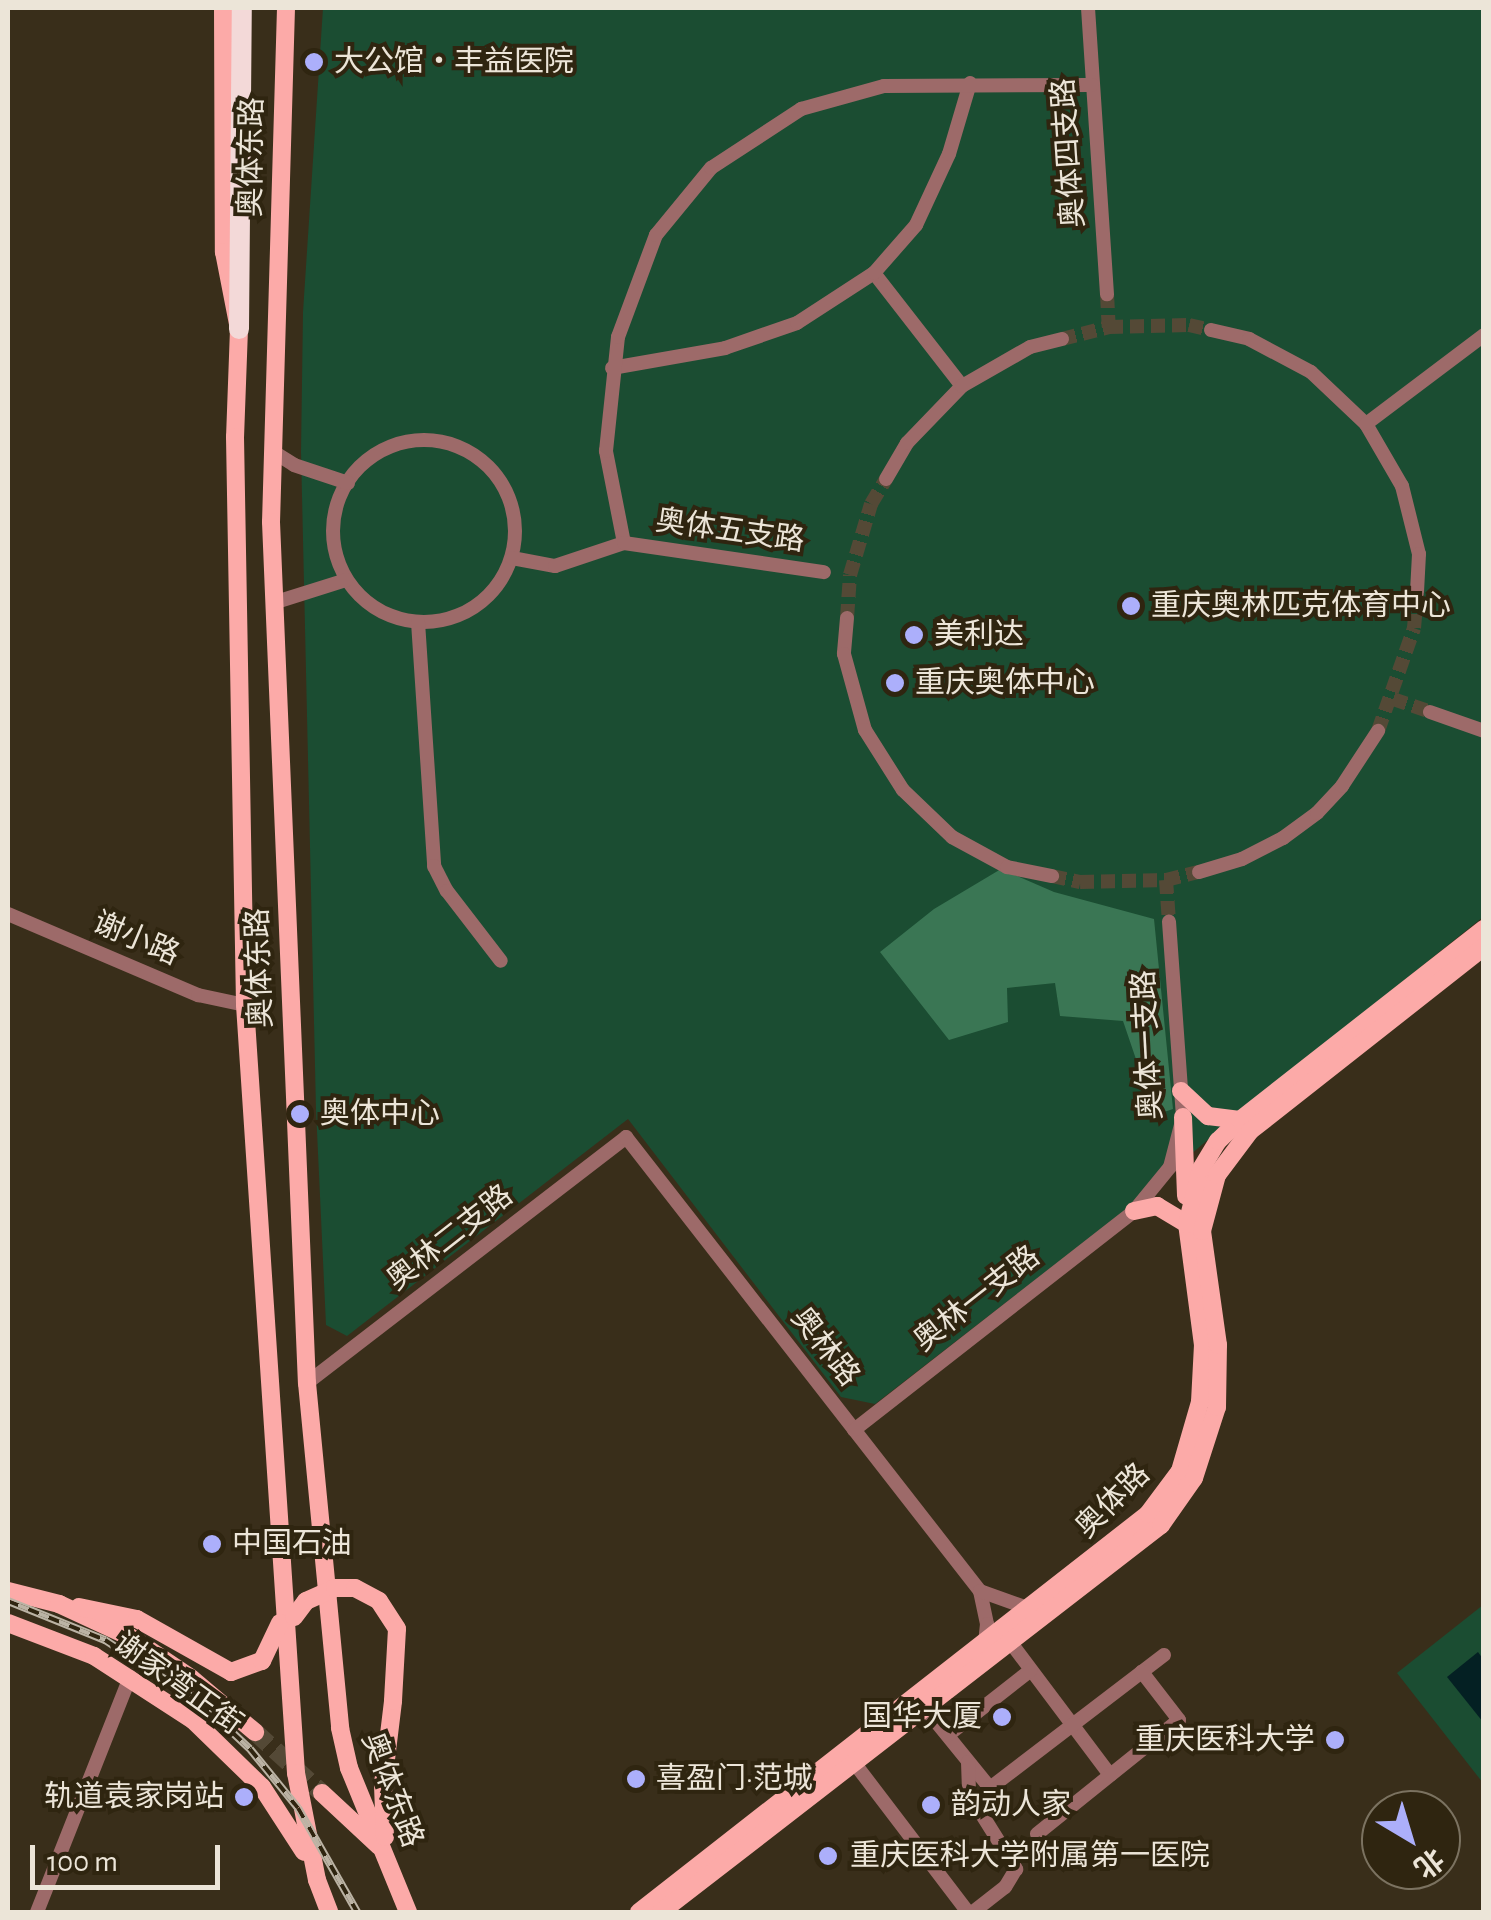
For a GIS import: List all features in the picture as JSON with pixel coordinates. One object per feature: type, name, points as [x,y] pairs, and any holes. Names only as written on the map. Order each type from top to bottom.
[{"type":"highway","points":[[238,329],[242,8]]},
{"type":"main road","name":"奥体东路","points":[[223,8],[224,252],[238,329],[235,437],[245,1005],[288,1612]]},
{"type":"main road","name":"奥体东路","points":[[286,8],[272,452],[273,604],[307,1383],[340,1728],[350,1768],[408,1912]]},
{"type":"main road","name":"奥体路","points":[[661,1912],[1148,1514],[1180,1471],[1194,1433],[1203,1373],[1187,1224],[1200,1169],[1218,1142],[1240,1120],[1484,929]]},
{"type":"main road","name":"奥体路","points":[[639,1912],[849,1757],[925,1708],[1132,1551],[1160,1525],[1194,1478],[1209,1439],[1220,1375],[1202,1231],[1212,1189],[1232,1151],[1250,1131],[1484,947]]},
{"type":"main road","points":[[1180,1092],[1208,1116],[1240,1120]]},
{"type":"main road","points":[[1183,1117],[1187,1224]]},
{"type":"main road","points":[[1134,1210],[1157,1206],[1187,1224]]},
{"type":"main road","points":[[60,1604],[137,1620],[231,1672],[252,1668],[270,1652],[288,1612],[314,1595],[335,1588],[355,1588],[379,1600],[397,1630],[384,1784],[386,1853]]},
{"type":"main road","name":"谢家湾正街","points":[[8,1591],[60,1604],[130,1637],[191,1678],[255,1732]]},
{"type":"main road","points":[[288,1612],[286,1643],[296,1774],[317,1880],[329,1912]]},
{"type":"main road","name":"谢家湾正街","points":[[8,1624],[61,1640],[130,1677],[193,1720],[249,1772],[292,1828],[317,1880]]},
{"type":"main road","points":[[322,1793],[386,1853]]},
{"type":"street","name":"奥体四支路","points":[[1088,8],[1107,294]]},
{"type":"street","points":[[612,368],[725,348],[797,323],[874,272],[916,225],[949,154],[970,83]]},
{"type":"street","points":[[624,543],[606,451],[618,338],[656,236],[710,168],[801,109],[884,86],[1092,85]]},
{"type":"street","points":[[874,272],[962,386]]},
{"type":"street","points":[[1211,330],[1249,339],[1310,372],[1366,424],[1402,486],[1419,554],[1416,592]]},
{"type":"street","points":[[1366,424],[1484,334]]},
{"type":"street","points":[[886,479],[907,443],[962,386],[1030,347],[1062,340]]},
{"type":"street","points":[[411,440],[442,441],[471,452],[494,472],[510,498],[516,528],[512,558],[498,585],[476,606],[448,619],[418,622],[390,616],[366,601],[346,580],[335,553],[333,524],[348,482],[382,450],[411,440]]},
{"type":"street","points":[[272,452],[294,465],[348,482]]},
{"type":"street","name":"奥体五支路","points":[[512,558],[555,566],[624,543],[824,572]]},
{"type":"street","points":[[273,604],[346,580]]},
{"type":"street","points":[[847,618],[844,654],[865,730],[903,790],[952,837],[1007,867],[1052,876]]},
{"type":"street","points":[[418,622],[434,866],[446,891],[501,960]]},
{"type":"street","points":[[1430,712],[1484,730]]},
{"type":"street","points":[[1199,872],[1242,859],[1283,838],[1317,813],[1342,786],[1378,731]]},
{"type":"street","name":"谢小路","points":[[8,914],[219,1003],[245,1005]]},
{"type":"street","name":"奥体一支路","points":[[1134,1210],[1170,1167],[1183,1117],[1169,922]]},
{"type":"street","name":"奥林二支路","points":[[307,1383],[626,1138]]},
{"type":"street","name":"奥林路","points":[[626,1138],[980,1591]]},
{"type":"street","name":"奥林一支路","points":[[854,1430],[1134,1210]]},
{"type":"street","points":[[980,1591],[1030,1609]]},
{"type":"street","points":[[980,1591],[987,1624],[986,1643]]},
{"type":"street","points":[[1010,1643],[1110,1775]]},
{"type":"street","points":[[925,1708],[990,1788],[1164,1655]]},
{"type":"street","points":[[948,1736],[1031,1670]]},
{"type":"street","points":[[1037,1834],[1179,1720],[1142,1672]]},
{"type":"street","points":[[38,1912],[130,1677]]},
{"type":"street","points":[[849,1757],[971,1912],[1005,1887],[1016,1868],[968,1794],[968,1761]]},
{"type":"green space","name":"重庆奥体中心","points":[[323,8],[1483,8],[1483,917],[1248,1105],[1138,1200],[875,1404],[841,1397],[628,1119],[347,1336],[326,1325],[316,1110],[301,452],[303,312]]},
{"type":"green space","points":[[1001,869],[1054,892],[1154,919],[1173,1109],[1155,1115],[1123,1021],[1060,1016],[1055,983],[1007,988],[1008,1022],[949,1040],[880,952],[934,909]]},
{"type":"green space","points":[[1483,1605],[1483,1783],[1397,1673]]},
{"type":"water","points":[[1478,1652],[1483,1659],[1483,1722],[1447,1677]]},
{"type":"tunnel","points":[[1107,294],[1109,327]]},
{"type":"tunnel","points":[[1062,339],[1109,327],[1189,325],[1211,330]]},
{"type":"tunnel","points":[[847,618],[850,575],[871,504],[886,479]]},
{"type":"tunnel","points":[[1378,731],[1414,628],[1417,592]]},
{"type":"tunnel","points":[[1393,699],[1430,712]]},
{"type":"tunnel","points":[[1052,876],[1080,882],[1166,880],[1199,872]]},
{"type":"tunnel","points":[[1166,880],[1169,922]]},
{"type":"tunnel","points":[[255,1732],[322,1793]]},
{"type":"railway","points":[[8,1601],[105,1640],[201,1703],[250,1749],[298,1808],[357,1912]]},
{"type":"place","name":"大公馆‧丰益医院","points":[[314,62]]},
{"type":"place","name":"重庆奥林匹克体育中心","points":[[1131,606]]},
{"type":"place","name":"美利达","points":[[914,635]]},
{"type":"place","name":"重庆奥体中心","points":[[895,683]]},
{"type":"place","name":"奥体中心","points":[[300,1114]]},
{"type":"place","name":"中国石油","points":[[212,1544]]},
{"type":"place","name":"国华大厦","points":[[1002,1717]]},
{"type":"place","name":"重庆医科大学","points":[[1335,1740]]},
{"type":"place","name":"喜盈门·范城","points":[[636,1779]]},
{"type":"place","name":"轨道袁家岗站","points":[[244,1797]]},
{"type":"place","name":"韵动人家","points":[[931,1805]]},
{"type":"place","name":"重庆医科大学附属第一医院","points":[[828,1856]]}]
